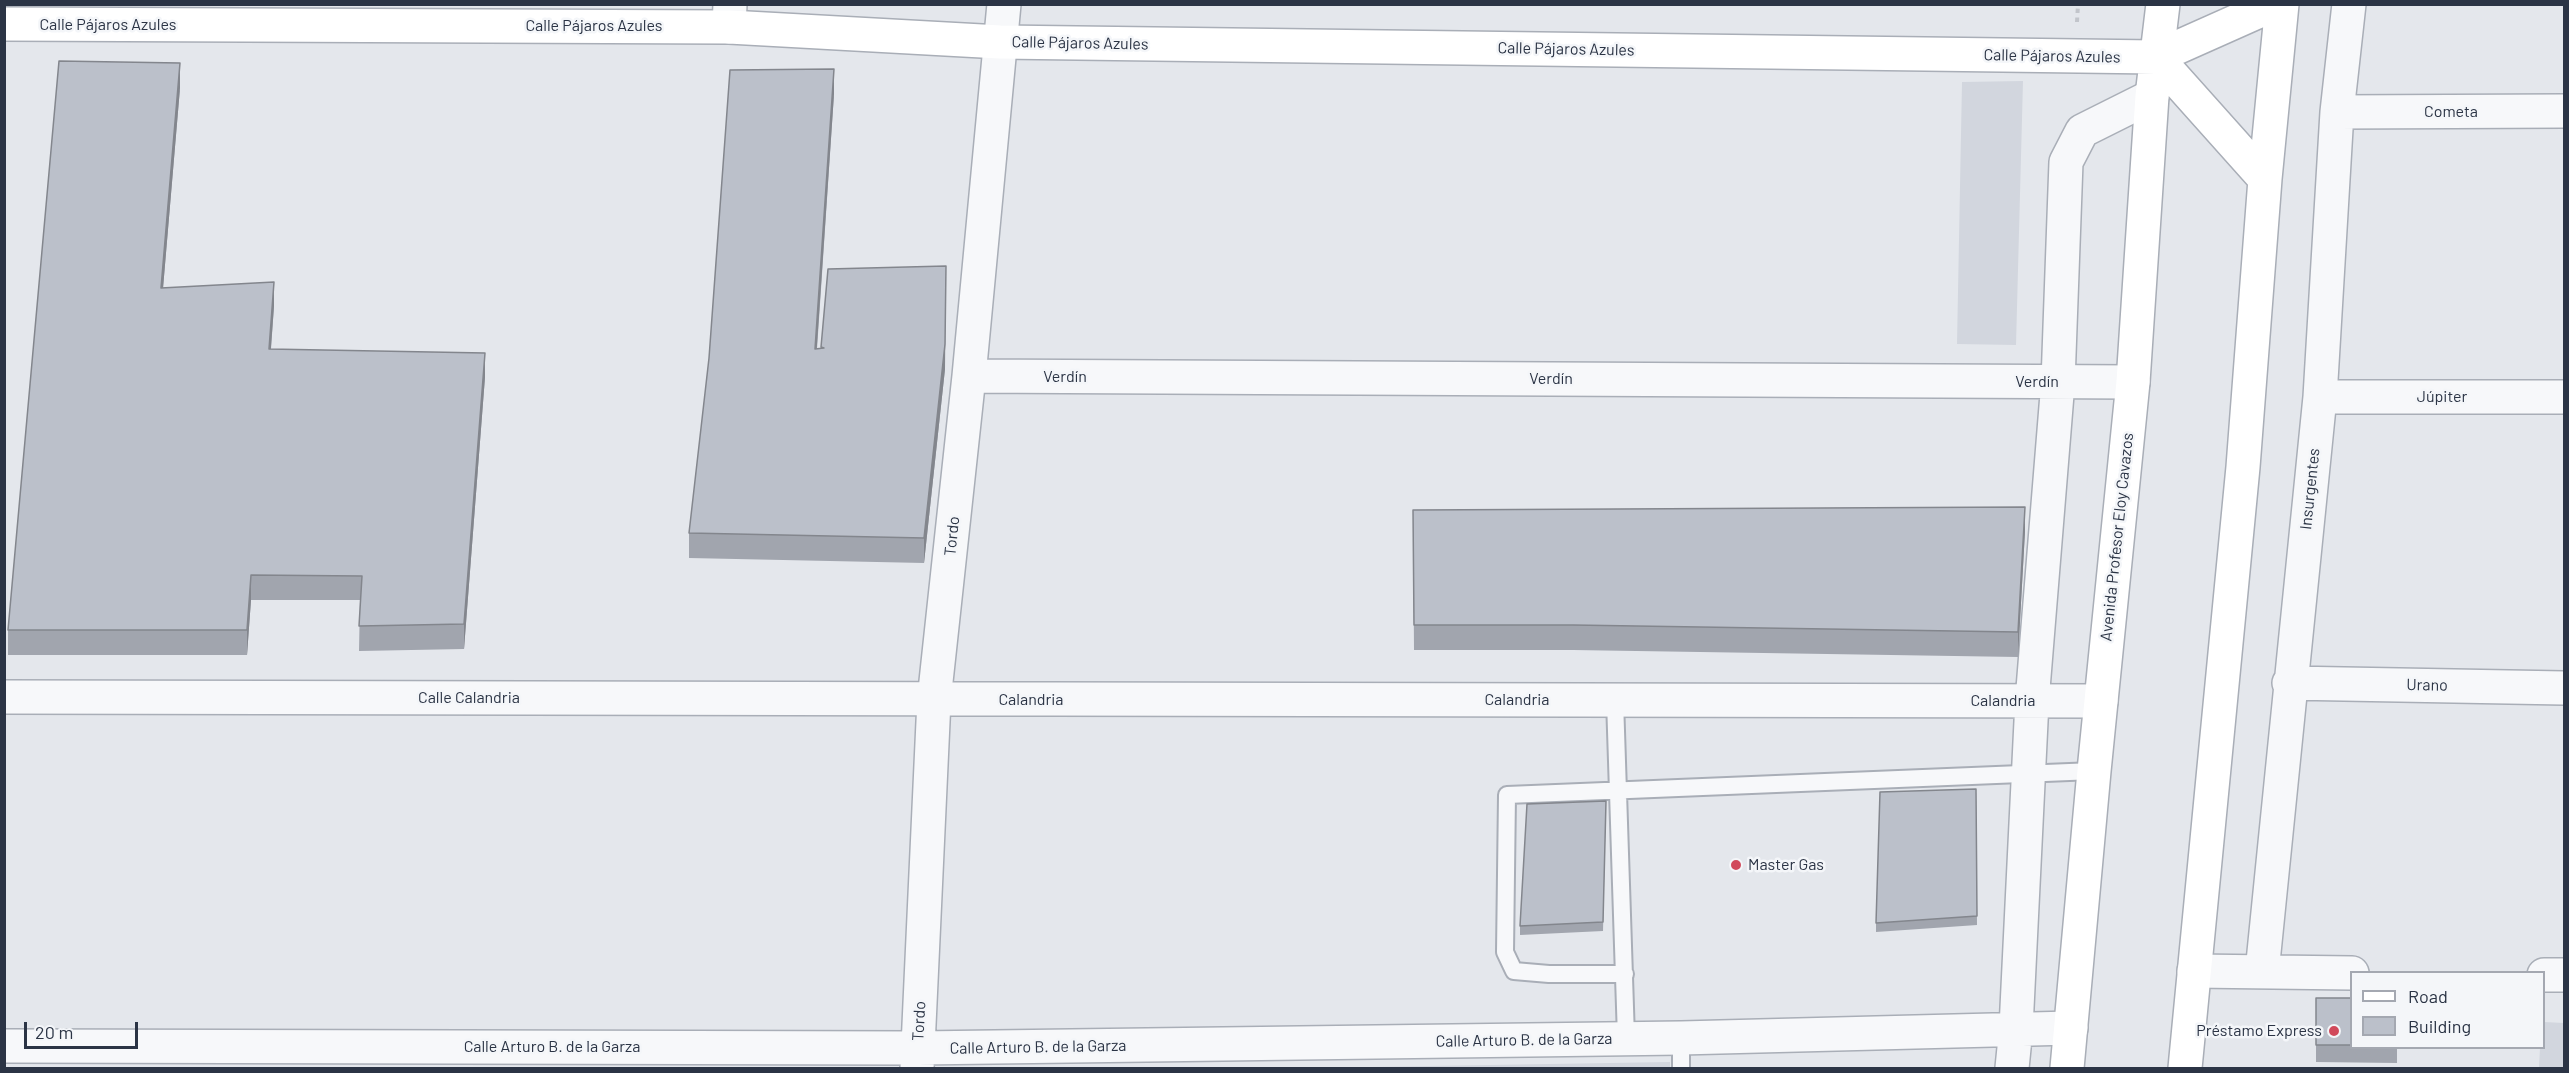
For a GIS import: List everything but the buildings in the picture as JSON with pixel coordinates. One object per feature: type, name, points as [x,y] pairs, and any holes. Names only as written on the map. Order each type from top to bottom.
[{"type":"main road","name":"Avenida Profesor Eloy Cavazos","points":[[2067,1068],[2133,382],[2152,96],[2163,4]]},
{"type":"main road","points":[[2265,179],[2156,57],[2275,4]]},
{"type":"main road","points":[[2185,1068],[2243,467],[2265,179],[2282,4]]},
{"type":"main road","name":"Calle Pájaros Azules","points":[[4,24],[730,16],[1000,42],[2156,57]]},
{"type":"street","name":"Tordo","points":[[918,1058],[934,700],[969,376],[1004,4]]},
{"type":"street","name":"Insurgentes","points":[[2262,972],[2289,683],[2320,397],[2337,112],[2349,4]]},
{"type":"street","points":[[2012,1068],[2016,1028],[2032,701],[2058,382],[2066,162],[2082,131],[2152,96]]},
{"type":"street","name":"Cometa","points":[[2337,112],[2565,111]]},
{"type":"street","name":"Verdín","points":[[969,376],[2133,382]]},
{"type":"street","name":"Júpiter","points":[[2320,397],[2565,397]]},
{"type":"street","name":"Urano","points":[[2289,683],[2565,688]]},
{"type":"street","name":"Calle Calandria","points":[[4,697],[934,700]]},
{"type":"street","name":"Calandria","points":[[934,700],[2101,701]]},
{"type":"street","points":[[2194,971],[2350,973]]},
{"type":"street","points":[[2545,975],[2565,975]]},
{"type":"street","name":"Calle Arturo B. de la Garza","points":[[4,1046],[918,1058],[1626,1038],[1681,1053],[2016,1028],[2071,1028]]},
{"type":"lane","points":[[1615,700],[1626,1038]]},
{"type":"lane","points":[[1625,974],[1549,974],[1514,971],[1504,952],[1507,795],[2094,771]]},
{"type":"shaded area","points":[[2023,81],[2016,345],[1957,344],[1962,82]]},
{"type":"shaded area","points":[[2545,1022],[2564,1023],[2564,1068],[2539,1068],[2540,1049],[2545,1049]]},
{"type":"shaded area","points":[[1670,1062],[1670,1068],[1309,1068]]},
{"type":"place","name":"Master Gas","points":[[1736,865]]},
{"type":"place","name":"Préstamo Express","points":[[2334,1031]]}]
